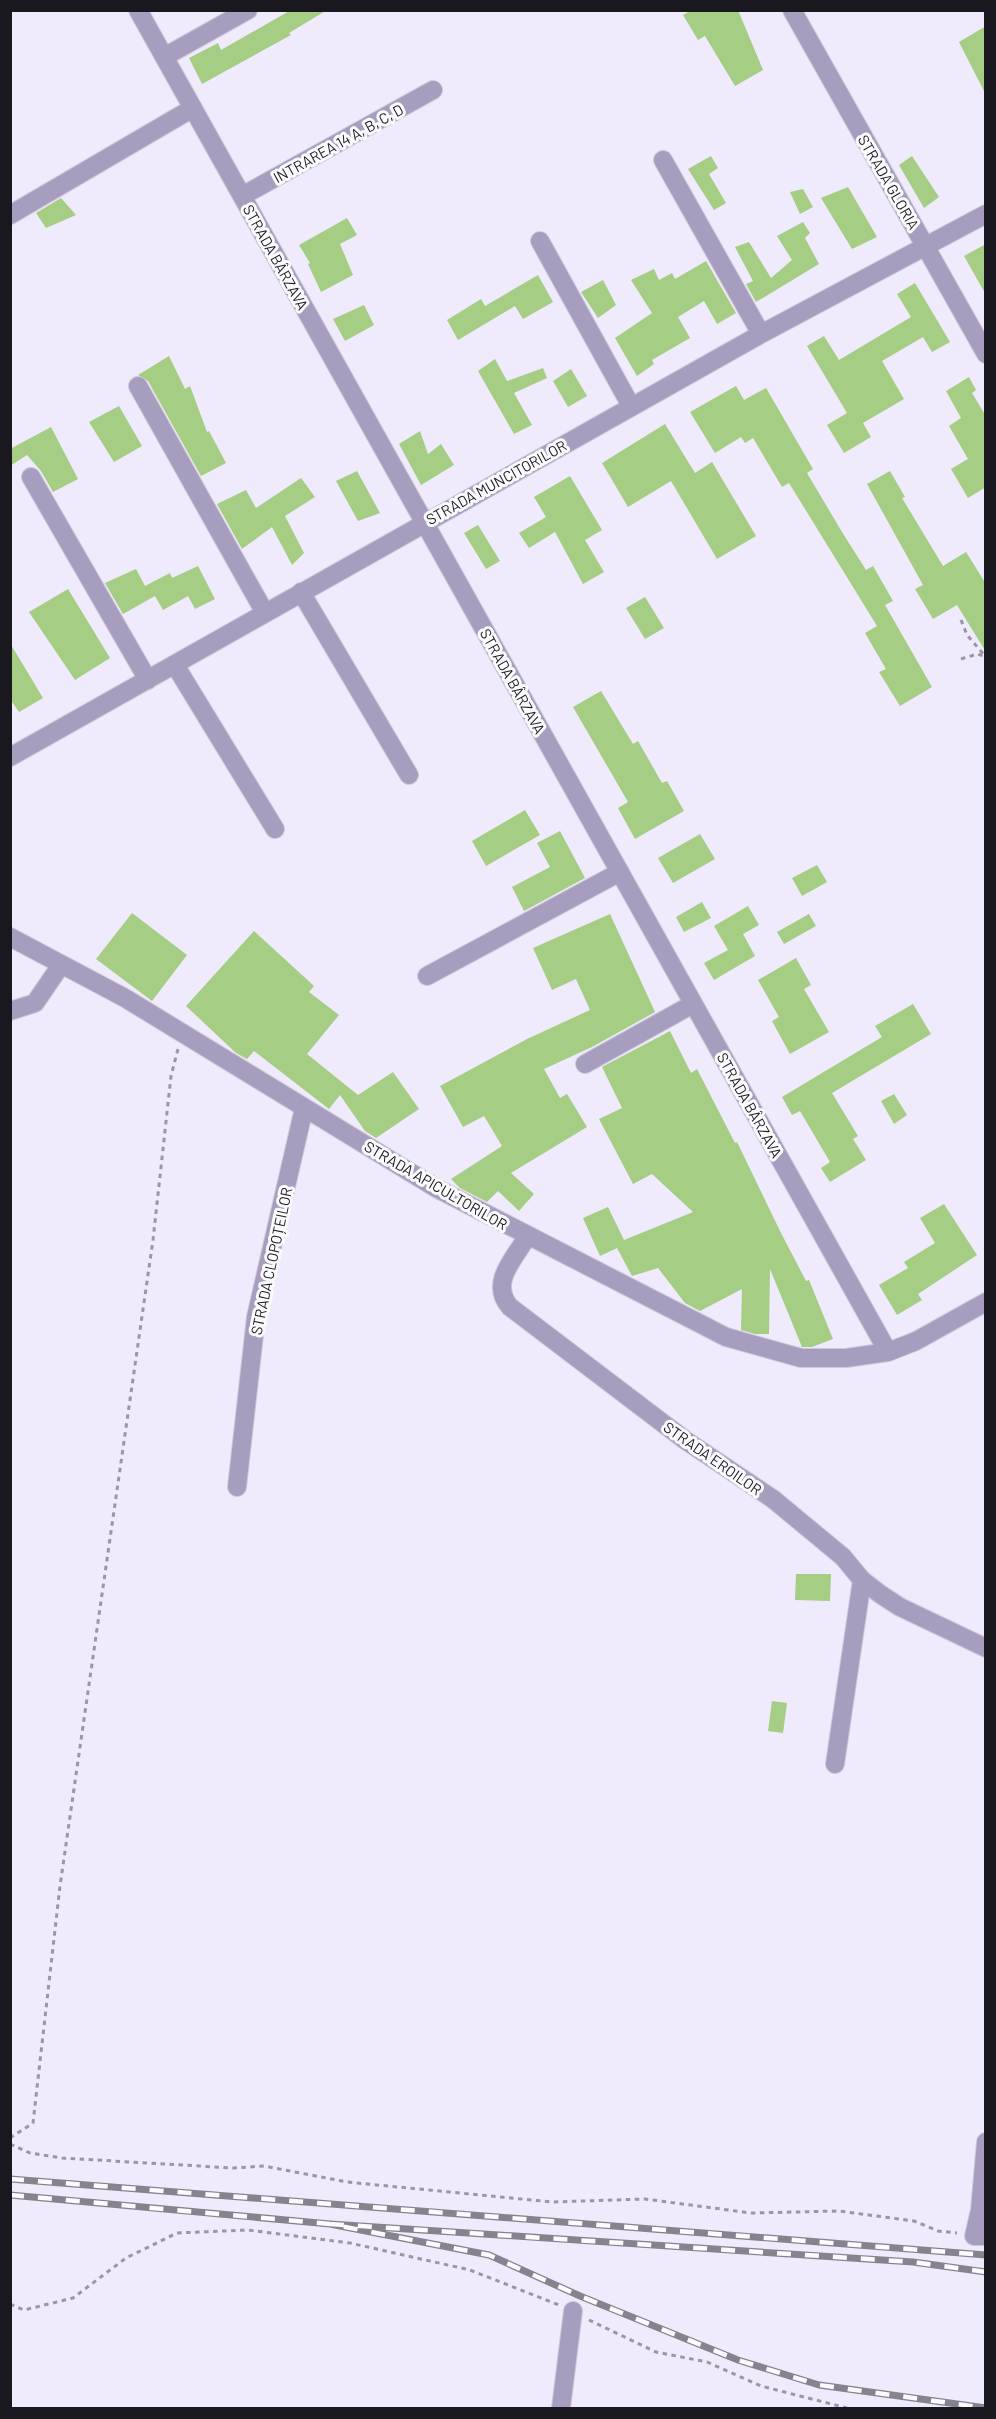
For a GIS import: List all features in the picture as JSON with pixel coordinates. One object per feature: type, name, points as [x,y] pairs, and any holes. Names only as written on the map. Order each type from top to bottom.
[{"type":"street","name":"STRADA BÂRZAVA","points":[[138,10],[888,1352]]},
{"type":"street","points":[[164,57],[248,10]]},
{"type":"street","name":"STRADA GLORIA","points":[[792,10],[986,354]]},
{"type":"street","name":"INTRAREA 14 A, B, C, D","points":[[242,196],[433,90]]},
{"type":"street","points":[[10,215],[193,108]]},
{"type":"street","points":[[663,160],[760,334]]},
{"type":"street","name":"STRADA MUNCITORILOR","points":[[10,757],[760,334],[986,214]]},
{"type":"street","points":[[540,241],[631,406]]},
{"type":"street","points":[[138,386],[265,613]]},
{"type":"street","points":[[31,477],[148,680]]},
{"type":"street","points":[[301,592],[409,775]]},
{"type":"street","points":[[175,665],[275,829]]},
{"type":"street","points":[[427,976],[620,872]]},
{"type":"street","name":"STRADA APICULTORILOR","points":[[10,937],[125,998],[436,1188],[527,1237],[726,1337],[801,1358],[846,1358],[888,1352],[916,1341],[986,1302]]},
{"type":"street","points":[[10,1011],[35,1003],[61,965]]},
{"type":"street","points":[[585,1064],[693,1004]]},
{"type":"street","name":"STRADA CLOPOȚEILOR","points":[[237,1487],[256,1317],[304,1108]]},
{"type":"street","name":"STRADA EROILOR","points":[[527,1237],[501,1280],[502,1298],[510,1307],[685,1440],[773,1499],[843,1557],[862,1580],[900,1607],[986,1648]]},
{"type":"street","points":[[835,1764],[862,1580]]},
{"type":"street","points":[[980,2236],[986,2142]]},
{"type":"street","points":[[561,2409],[573,2311]]},
{"type":"path","points":[[961,620],[967,635],[986,657],[977,654],[961,659]]},
{"type":"path","points":[[10,2139],[33,2123],[60,1886],[153,1240],[171,1076],[182,1033]]},
{"type":"path","points":[[10,2144],[30,2153],[62,2158],[233,2168],[264,2166],[347,2182],[552,2202],[645,2199],[751,2213],[839,2211],[914,2222],[938,2231],[980,2236]]},
{"type":"path","points":[[10,2304],[24,2310],[73,2298],[126,2258],[177,2233],[248,2230],[351,2243],[471,2270],[573,2311],[656,2352],[707,2362],[761,2386],[847,2409]]},
{"type":"building","points":[[291,10],[327,10],[289,33],[291,35],[202,84],[189,58],[218,43],[221,50]]},
{"type":"building","points":[[692,10],[738,10],[763,70],[735,86],[705,36],[698,40],[683,15]]},
{"type":"building","points":[[986,26],[986,95],[959,42]]},
{"type":"building","points":[[711,156],[718,168],[709,174],[726,203],[714,210],[688,169]]},
{"type":"building","points":[[912,156],[939,197],[924,208],[899,165]]},
{"type":"building","points":[[848,187],[877,237],[852,249],[821,198]]},
{"type":"building","points":[[803,189],[813,207],[800,214],[790,192]]},
{"type":"building","points":[[61,198],[76,215],[46,228],[36,213]]},
{"type":"building","points":[[347,218],[357,235],[340,244],[353,275],[321,292],[308,264],[310,263],[299,245]]},
{"type":"building","points":[[803,222],[810,233],[805,238],[819,264],[756,302],[746,284],[753,281],[735,247],[749,242],[771,278],[792,260],[777,236]]},
{"type":"building","points":[[986,244],[986,295],[964,256]]},
{"type":"building","points":[[706,261],[736,313],[717,324],[704,301],[678,317],[690,338],[652,360],[654,364],[637,376],[615,338],[652,313],[631,280],[654,269],[659,280],[672,273],[675,279]]},
{"type":"building","points":[[538,275],[553,302],[523,319],[515,306],[458,340],[447,320],[481,299],[485,306]]},
{"type":"building","points":[[603,280],[616,305],[598,318],[581,292]]},
{"type":"building","points":[[915,283],[950,342],[932,352],[923,337],[882,361],[904,399],[863,423],[871,437],[844,453],[827,425],[847,413],[807,346],[824,336],[839,360],[911,317],[897,294]]},
{"type":"building","points":[[364,305],[374,325],[345,341],[333,319]]},
{"type":"building","points":[[169,356],[185,389],[190,386],[207,432],[209,431],[226,463],[201,476],[148,381],[138,375]]},
{"type":"building","points":[[495,359],[507,381],[543,368],[547,378],[514,393],[532,425],[514,434],[478,371]]},
{"type":"building","points":[[571,369],[587,396],[568,407],[553,381]]},
{"type":"building","points":[[969,377],[976,390],[972,393],[986,416],[986,487],[968,498],[951,469],[968,459],[949,426],[961,418],[946,391]]},
{"type":"building","points":[[736,386],[744,400],[766,388],[813,469],[807,473],[842,532],[866,570],[873,566],[893,601],[885,605],[932,687],[900,706],[879,672],[886,669],[865,633],[877,626],[789,483],[782,487],[753,438],[745,443],[741,437],[715,453],[690,412]]},
{"type":"building","points":[[119,406],[142,446],[114,462],[89,422]]},
{"type":"building","points":[[665,424],[695,473],[712,462],[756,536],[717,559],[671,481],[628,507],[602,463]]},
{"type":"building","points":[[51,427],[78,479],[53,492],[41,471],[27,455],[10,466],[10,449]]},
{"type":"building","points":[[420,431],[428,454],[441,444],[454,465],[421,485],[399,444]]},
{"type":"building","points":[[357,471],[380,513],[358,521],[336,481]]},
{"type":"building","points":[[890,471],[905,497],[902,498],[943,566],[966,552],[986,584],[986,652],[957,605],[933,619],[915,589],[923,585],[867,484]]},
{"type":"building","points":[[570,476],[602,530],[585,540],[604,572],[583,584],[555,532],[529,548],[519,533],[546,517],[534,497]]},
{"type":"building","points":[[301,478],[315,497],[285,516],[304,553],[292,565],[272,527],[242,549],[217,504],[246,490],[256,508]]},
{"type":"building","points":[[478,525],[500,561],[486,569],[464,533]]},
{"type":"building","points":[[198,566],[215,599],[195,609],[188,596],[163,610],[155,596],[123,614],[105,583],[136,569],[145,586],[170,573],[172,578]]},
{"type":"building","points":[[68,589],[110,658],[75,680],[29,612]]},
{"type":"building","points":[[645,597],[664,628],[645,639],[626,608]]},
{"type":"building","points":[[10,643],[43,698],[19,712],[10,699]]},
{"type":"building","points":[[601,691],[633,744],[638,741],[662,783],[667,781],[684,811],[635,839],[618,808],[628,802],[573,707]]},
{"type":"building","points":[[525,810],[540,835],[486,866],[472,841]]},
{"type":"building","points":[[560,831],[585,878],[524,911],[512,887],[550,867],[537,843]]},
{"type":"building","points":[[700,834],[715,859],[673,883],[658,858]]},
{"type":"building","points":[[817,865],[827,882],[802,896],[792,878]]},
{"type":"building","points":[[702,902],[711,918],[684,932],[676,917]]},
{"type":"building","points":[[748,906],[759,925],[743,934],[755,956],[714,980],[704,963],[728,950],[714,926]]},
{"type":"building","points":[[132,913],[187,955],[152,1001],[96,959]]},
{"type":"building","points":[[610,914],[655,1012],[592,1047],[544,1069],[560,1098],[567,1094],[587,1127],[511,1173],[534,1194],[519,1211],[498,1191],[487,1202],[460,1188],[451,1179],[502,1146],[484,1116],[463,1127],[440,1086],[527,1039],[590,1010],[576,979],[552,990],[533,948]]},
{"type":"building","points":[[809,914],[816,926],[784,944],[777,932]]},
{"type":"building","points":[[254,931],[314,986],[309,992],[339,1015],[307,1054],[358,1095],[393,1072],[419,1109],[376,1138],[365,1131],[340,1095],[329,1109],[254,1051],[247,1059],[236,1053],[186,1006]]},
{"type":"building","points":[[796,958],[811,985],[804,989],[829,1032],[790,1054],[772,1021],[779,1017],[758,980]]},
{"type":"building","points":[[913,1004],[931,1034],[832,1093],[858,1136],[853,1139],[866,1160],[830,1182],[821,1168],[830,1162],[800,1111],[792,1115],[782,1097],[882,1037],[875,1026]]},
{"type":"building","points":[[670,1031],[691,1073],[697,1069],[735,1143],[737,1142],[806,1281],[809,1280],[833,1339],[812,1347],[802,1347],[770,1269],[769,1334],[755,1334],[741,1330],[742,1289],[700,1311],[685,1303],[658,1268],[632,1276],[617,1248],[600,1256],[583,1218],[608,1207],[624,1240],[693,1212],[652,1174],[633,1184],[599,1119],[622,1108],[602,1067]]},
{"type":"building","points":[[894,1094],[907,1115],[894,1124],[881,1101]]},
{"type":"building","points":[[944,1204],[977,1255],[918,1294],[922,1300],[897,1315],[879,1285],[908,1268],[904,1262],[935,1243],[920,1218]]},
{"type":"building","points":[[796,1574],[831,1574],[830,1601],[795,1600]]},
{"type":"building","points":[[772,1701],[787,1703],[783,1733],[768,1731]]},
{"type":"railway","points":[[10,2179],[986,2255]]},
{"type":"railway","points":[[10,2195],[330,2224]]},
{"type":"railway","points":[[986,2272],[913,2262],[330,2224],[489,2255],[580,2296],[738,2360],[819,2385],[986,2408]]}]
